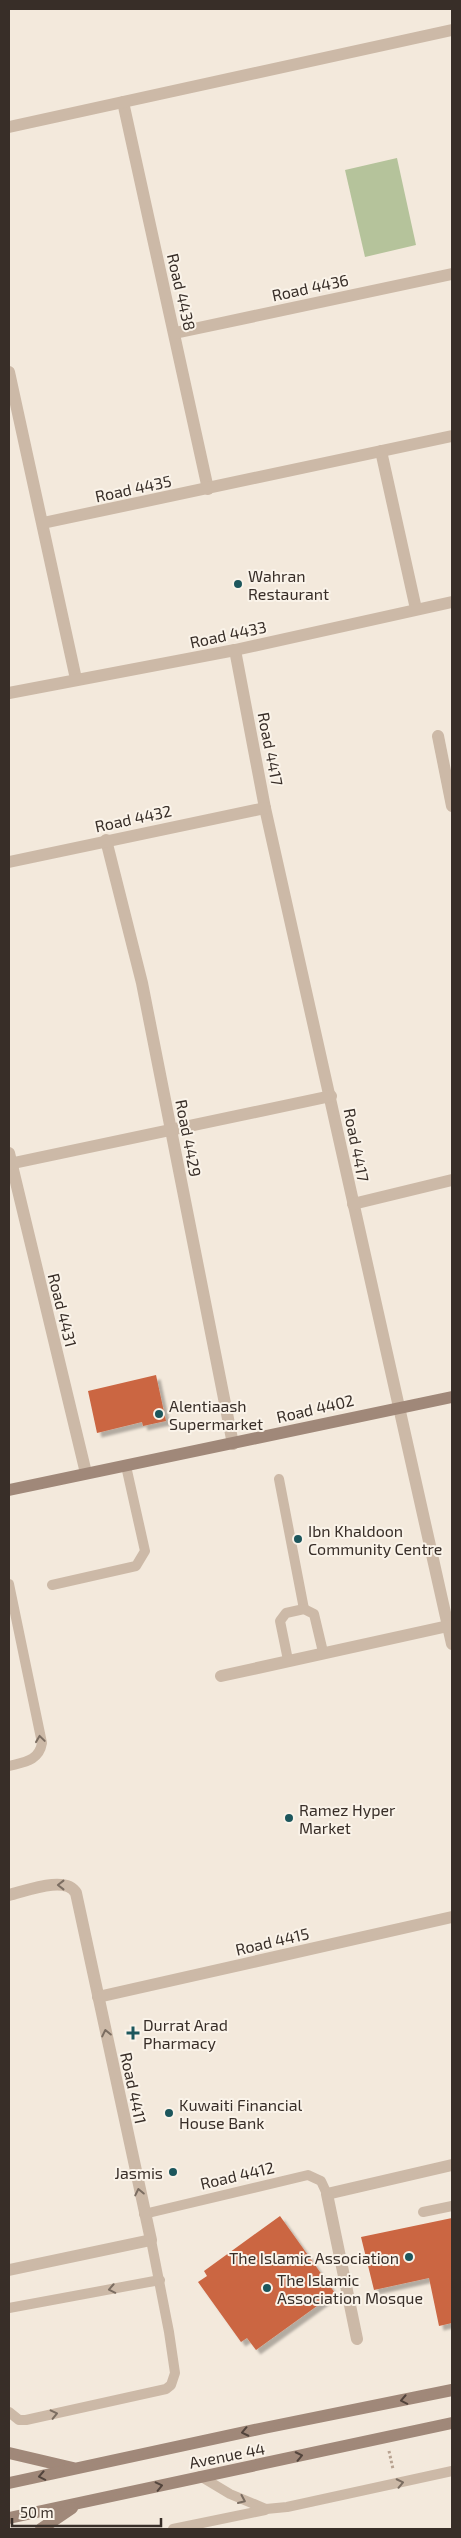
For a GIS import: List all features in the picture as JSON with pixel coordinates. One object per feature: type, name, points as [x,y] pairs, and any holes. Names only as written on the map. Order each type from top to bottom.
[{"type":"main road","name":"Road 4402","points":[[9,1490],[452,1396]]},
{"type":"main road","name":"Avenue 44","points":[[9,2483],[452,2390]]},
{"type":"main road","name":"Avenue 44","points":[[9,2518],[452,2423]]},
{"type":"main road","points":[[9,2453],[78,2469]]},
{"type":"main road","points":[[42,2529],[81,2503]]},
{"type":"street","points":[[9,127],[452,30]]},
{"type":"street","name":"Road 4438","points":[[123,102],[208,489]]},
{"type":"street","name":"Road 4436","points":[[175,333],[452,274]]},
{"type":"street","points":[[9,372],[76,679]]},
{"type":"street","name":"Road 4435","points":[[43,523],[452,436]]},
{"type":"street","points":[[381,451],[416,609]]},
{"type":"street","name":"Road 4433","points":[[9,693],[236,650],[452,602]]},
{"type":"street","name":"Road 4417","points":[[236,650],[265,808],[331,1096],[353,1204],[452,1644]]},
{"type":"street","points":[[438,736],[449,778],[452,806]]},
{"type":"street","name":"Road 4432","points":[[9,862],[106,840],[265,808]]},
{"type":"street","name":"Road 4429","points":[[106,840],[142,984],[233,1444]]},
{"type":"street","points":[[10,1160],[171,1130],[331,1096]]},
{"type":"street","name":"Road 4431","points":[[10,1160],[86,1474]]},
{"type":"street","points":[[353,1204],[452,1180]]},
{"type":"street","points":[[221,1676],[448,1626]]},
{"type":"street","name":"Road 4411","points":[[9,1895],[60,1884],[73,1889],[151,2240]]},
{"type":"street","name":"Road 4415","points":[[98,1997],[452,1917]]},
{"type":"street","points":[[327,2194],[452,2165]]},
{"type":"street","name":"Road 4412","points":[[327,2194],[357,2339]]},
{"type":"street","points":[[9,2270],[151,2240]]},
{"type":"lane","points":[[52,1585],[136,1566],[140,1560],[145,1550],[126,1466]]},
{"type":"lane","points":[[279,1480],[304,1609]]},
{"type":"lane","points":[[9,1584],[42,1743],[38,1755],[33,1759],[9,1766]]},
{"type":"lane","points":[[288,1660],[280,1621],[286,1613],[304,1609],[314,1614],[323,1652]]},
{"type":"lane","name":"Road 4412","points":[[144,2214],[308,2175],[318,2177],[327,2194]]},
{"type":"lane","points":[[423,2212],[452,2206]]},
{"type":"lane","name":"Road 4411","points":[[9,2412],[19,2420],[26,2420],[166,2389],[171,2385],[175,2373],[160,2280],[151,2240]]},
{"type":"lane","points":[[9,2308],[160,2280]]},
{"type":"lane","points":[[173,2529],[266,2509],[287,2507],[452,2471]]},
{"type":"lane","points":[[200,2476],[230,2494],[266,2509]]},
{"type":"green space","points":[[397,158],[416,245],[365,257],[345,170]]},
{"type":"building","points":[[156,1375],[166,1421],[143,1426],[142,1422],[97,1433],[88,1391]]},
{"type":"building","name":"The Islamic Association Mosque","points":[[280,2216],[335,2293],[256,2350],[247,2338],[241,2342],[198,2282],[207,2276],[204,2271]]},
{"type":"building","name":"The Islamic Association","points":[[452,2218],[452,2323],[439,2326],[429,2278],[374,2290],[361,2237]]},
{"type":"place","name":"Wahran Restaurant","points":[[238,584]]},
{"type":"place","name":"Alentiaash Supermarket","points":[[159,1414]]},
{"type":"place","name":"Ibn Khaldoon Community Centre","points":[[298,1539]]},
{"type":"place","name":"Ramez Hyper Market","points":[[289,1818]]},
{"type":"place","name":"Durrat Arad Pharmacy","points":[[133,2033]]},
{"type":"place","name":"Kuwaiti Financial House Bank","points":[[169,2113]]},
{"type":"place","name":"Jasmis","points":[[173,2172]]},
{"type":"place","name":"The Islamic Association","points":[[409,2257]]},
{"type":"place","name":"The Islamic Association Mosque","points":[[267,2288]]}]
